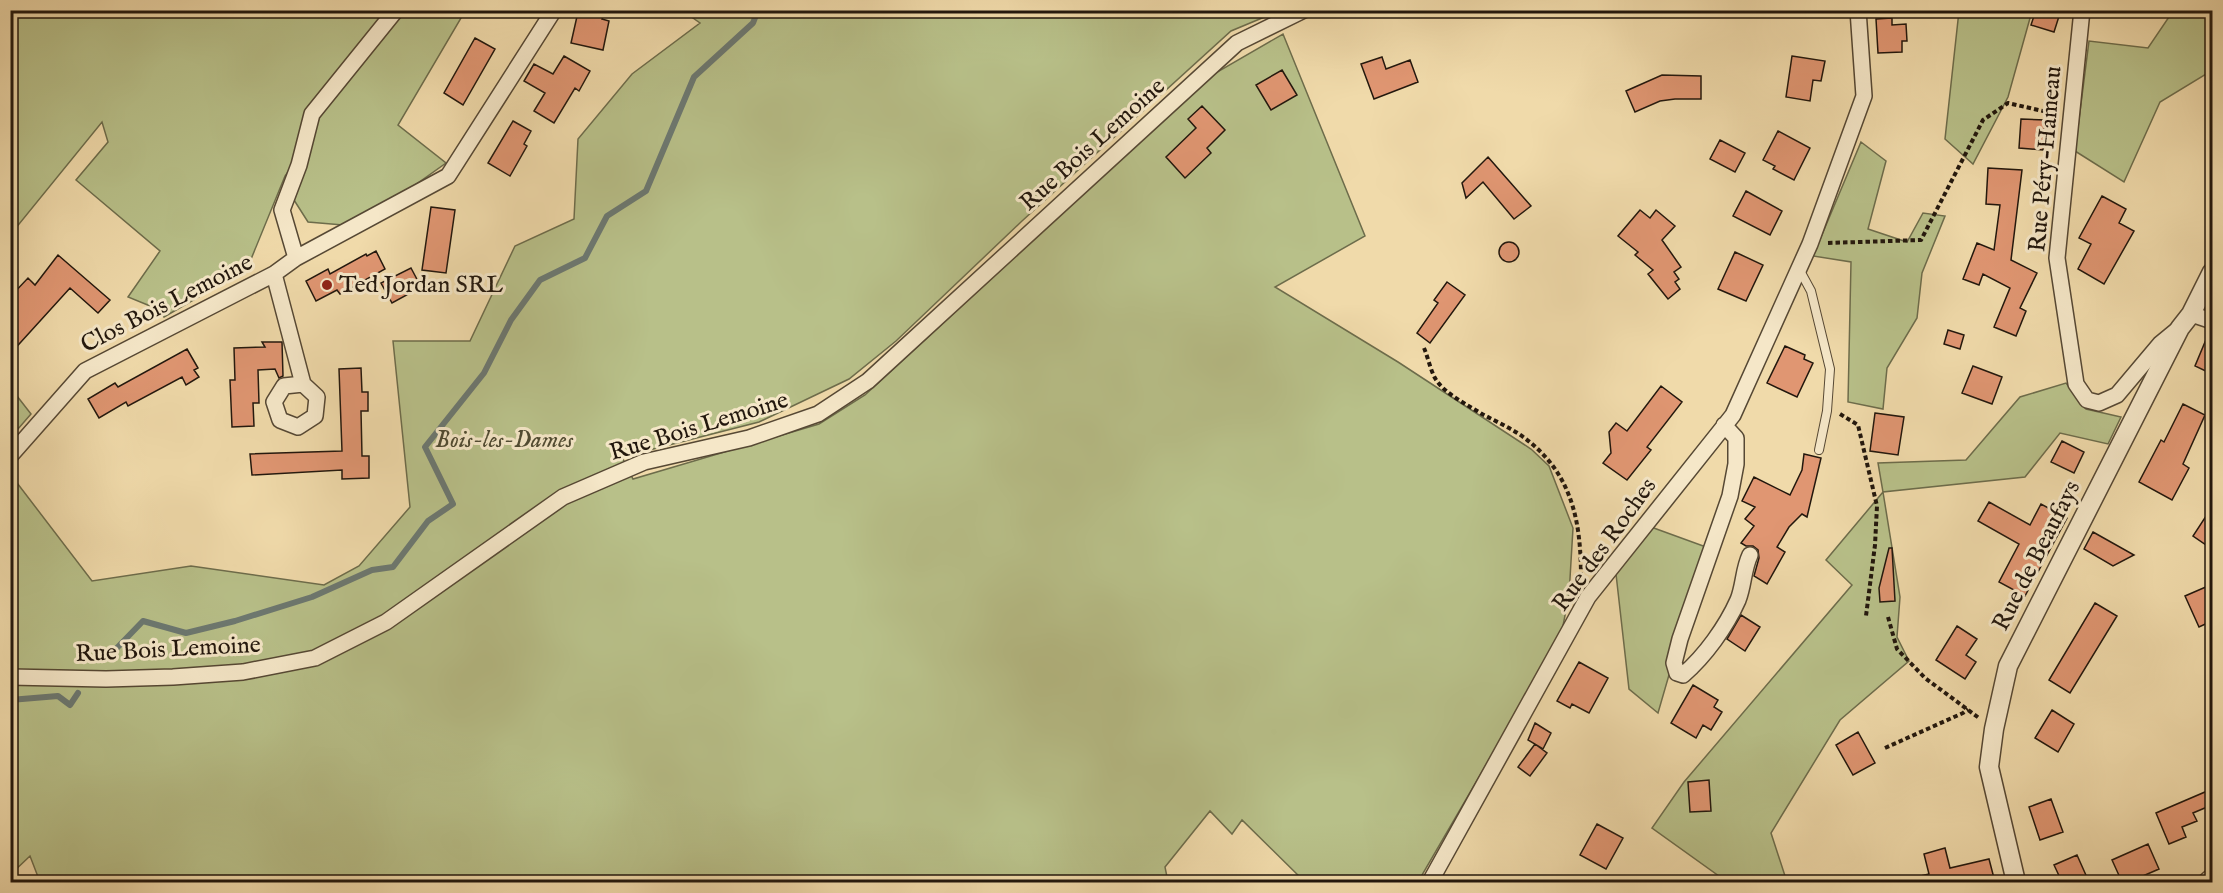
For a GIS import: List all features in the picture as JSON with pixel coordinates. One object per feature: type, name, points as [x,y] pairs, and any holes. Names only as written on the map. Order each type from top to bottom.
[{"type":"street","points":[[296,258],[282,210],[298,165],[312,114],[396,10]]},
{"type":"street","name":"Clos Bois Lemoine","points":[[10,456],[85,371],[274,274],[296,258],[448,176],[554,10]]},
{"type":"street","name":"Rue Bois Lemoine","points":[[10,677],[106,679],[173,677],[243,672],[315,658],[386,622],[563,497],[644,462],[749,438],[818,414],[868,381],[1238,43],[1304,10]]},
{"type":"street","name":"Rue des Roches","points":[[1430,882],[1588,597],[1733,415],[1810,244],[1864,96],[1858,10]]},
{"type":"street","name":"Rue Péry-Hameau","points":[[2082,10],[2057,258],[2076,384],[2087,400],[2099,403],[2117,396],[2160,344],[2185,321]]},
{"type":"street","name":"Rue de Beaufays","points":[[2016,882],[1989,767],[1994,729],[2008,666],[2212,272]]},
{"type":"street","name":"Clos Bois Lemoine","points":[[274,274],[303,384]]},
{"type":"street","points":[[2185,321],[2212,321]]},
{"type":"street","points":[[1724,426],[1736,438],[1736,464],[1730,496],[1680,639],[1674,663],[1677,673],[1683,675],[1696,664],[1721,630],[1738,599],[1744,567],[1750,555]]},
{"type":"street","points":[[2205,882],[2212,876]]},
{"type":"lane","points":[[1798,267],[1811,291],[1829,362],[1830,382],[1827,411],[1819,450]]},
{"type":"path","points":[[1810,244],[1921,240],[1983,120],[2008,103],[2071,117]]},
{"type":"path","points":[[1424,348],[1436,380],[1458,400],[1524,437],[1545,455],[1562,480],[1575,510],[1581,547],[1581,584],[1588,597]]},
{"type":"path","points":[[1827,411],[1845,416],[1858,425],[1877,506],[1866,616]]},
{"type":"path","points":[[1888,617],[1897,649],[1925,678],[1994,729]]},
{"type":"path","points":[[1885,748],[1968,709]]},
{"type":"green space","points":[[460,10],[464,13],[398,125],[446,163],[415,185],[343,225],[308,222],[294,200],[301,154],[285,176],[247,269],[164,317],[155,308],[128,297],[160,251],[76,180],[108,142],[102,122],[11,234],[11,11]]},
{"type":"green space","name":"Bois-les-Dames","points":[[683,11],[1279,11],[1231,31],[1022,221],[896,341],[849,379],[759,422],[622,457],[633,479],[819,424],[865,395],[1212,75],[1283,34],[1365,236],[1275,287],[1398,362],[1531,449],[1549,466],[1573,528],[1569,595],[1561,636],[1418,882],[1305,882],[1242,820],[1232,834],[1210,811],[1165,867],[1168,882],[40,882],[30,856],[11,874],[11,475],[92,581],[191,566],[324,585],[359,566],[410,507],[393,341],[470,341],[515,246],[574,219],[578,139],[632,74],[700,23]]},
{"type":"green space","points":[[1959,11],[2032,11],[2008,97],[1973,164],[1945,139]]},
{"type":"green space","points":[[2173,11],[2212,11],[2212,76],[2206,74],[2160,102],[2124,182],[2075,151],[2089,41],[2148,48]]},
{"type":"green space","points":[[1861,142],[1886,161],[1868,229],[1907,242],[1923,213],[1945,216],[1922,273],[1917,318],[1887,368],[1883,409],[1848,402],[1851,262],[1813,256]]},
{"type":"green space","points":[[2066,383],[2086,409],[2121,417],[2108,444],[2060,433],[2025,477],[1883,492],[1878,463],[1966,460],[2020,397]]},
{"type":"green space","points":[[10,387],[31,414],[11,437],[10,437]]},
{"type":"green space","points":[[1883,492],[1900,597],[1897,637],[1909,661],[1840,720],[1771,833],[1787,882],[1724,882],[1723,879],[1652,828],[1684,782],[1852,585],[1826,560]]},
{"type":"green space","points":[[1651,527],[1706,547],[1658,713],[1629,689],[1616,574]]},
{"type":"building","points":[[2036,10],[2061,10],[2054,32],[2031,25]]},
{"type":"building","points":[[578,12],[603,17],[602,19],[609,21],[603,50],[571,43]]},
{"type":"building","points":[[1892,18],[1892,25],[1906,24],[1907,41],[1902,41],[1902,52],[1878,53],[1876,19]]},
{"type":"building","points":[[475,38],[495,49],[463,105],[444,93]]},
{"type":"building","points":[[564,56],[590,71],[579,91],[575,88],[554,123],[534,111],[545,93],[524,81],[534,64],[553,74]]},
{"type":"building","points":[[1792,56],[1825,61],[1821,81],[1813,80],[1810,101],[1786,97]]},
{"type":"building","points":[[1382,57],[1386,69],[1410,60],[1418,82],[1374,99],[1361,64]]},
{"type":"building","points":[[1282,70],[1297,95],[1271,110],[1256,85]]},
{"type":"building","points":[[1662,75],[1701,76],[1701,99],[1660,101],[1635,112],[1626,91]]},
{"type":"building","points":[[1202,106],[1225,130],[1207,148],[1211,153],[1185,178],[1166,157],[1196,128],[1188,119]]},
{"type":"building","points":[[2021,119],[2045,120],[2043,150],[2019,148]]},
{"type":"building","points":[[513,121],[531,131],[524,144],[527,146],[510,176],[488,163]]},
{"type":"building","points":[[1778,131],[1810,148],[1794,180],[1773,169],[1775,166],[1763,160]]},
{"type":"building","points":[[1720,140],[1745,153],[1735,172],[1710,159]]},
{"type":"building","points":[[1488,157],[1531,206],[1514,219],[1483,182],[1466,198],[1462,183]]},
{"type":"building","points":[[1988,168],[2022,170],[2011,260],[2037,273],[2020,308],[2026,311],[2016,336],[1994,327],[2010,288],[1983,274],[1979,285],[1963,279],[1977,243],[1994,250],[2000,205],[1986,204]]},
{"type":"building","points":[[1746,191],[1782,211],[1770,235],[1733,216]]},
{"type":"building","points":[[2102,196],[2126,209],[2119,223],[2134,231],[2104,284],[2078,269],[2091,244],[2079,238]]},
{"type":"building","points":[[431,207],[455,210],[446,273],[422,270]]},
{"type":"building","points":[[1640,210],[1650,218],[1656,210],[1675,226],[1662,240],[1681,267],[1674,272],[1679,279],[1675,282],[1680,289],[1668,299],[1648,274],[1653,270],[1635,255],[1638,252],[1618,236]]},
{"type":"building","points":[[1509,242],[1516,245],[1519,252],[1516,259],[1509,262],[1502,259],[1499,252],[1502,245]]},
{"type":"building","points":[[376,251],[385,269],[340,294],[337,290],[316,301],[306,281],[328,269],[330,274]]},
{"type":"building","points":[[1735,252],[1763,265],[1746,301],[1718,289]]},
{"type":"building","points":[[58,255],[110,300],[98,313],[70,288],[10,354],[10,297],[28,278],[35,285]]},
{"type":"building","points":[[411,268],[420,285],[413,289],[414,291],[392,303],[381,283]]},
{"type":"building","points":[[1447,282],[1465,295],[1430,343],[1417,333],[1438,303],[1434,300]]},
{"type":"building","points":[[1948,330],[1964,335],[1960,349],[1944,344]]},
{"type":"building","points":[[2210,330],[2212,331],[2212,374],[2195,366]]},
{"type":"building","points":[[262,342],[282,342],[283,376],[279,378],[275,369],[258,370],[259,403],[253,403],[254,426],[232,427],[230,380],[235,380],[234,348],[265,347]]},
{"type":"building","points":[[1785,346],[1805,355],[1804,359],[1813,363],[1797,397],[1767,383]]},
{"type":"building","points":[[187,349],[198,368],[194,370],[199,377],[186,385],[182,377],[128,406],[126,402],[99,418],[88,399],[115,383],[118,387]]},
{"type":"building","points":[[1973,366],[2002,377],[1992,404],[1962,393]]},
{"type":"building","points":[[361,368],[362,392],[368,392],[368,411],[361,411],[362,456],[369,456],[369,478],[342,479],[342,470],[252,475],[250,454],[342,451],[339,369]]},
{"type":"building","points":[[1661,386],[1682,402],[1647,447],[1651,450],[1627,480],[1603,463],[1611,453],[1609,432],[1616,423],[1627,431]]},
{"type":"building","points":[[2183,404],[2205,415],[2183,464],[2189,468],[2172,500],[2139,482],[2161,440],[2164,442]]},
{"type":"building","points":[[1875,413],[1904,417],[1898,455],[1870,451]]},
{"type":"building","points":[[2062,441],[2084,452],[2074,473],[2051,462]]},
{"type":"building","points":[[1804,454],[1821,458],[1807,517],[1802,514],[1789,527],[1777,547],[1785,552],[1767,584],[1754,576],[1759,558],[1758,550],[1741,543],[1754,526],[1745,519],[1755,507],[1742,501],[1754,477],[1790,495],[1802,470]]},
{"type":"building","points":[[1989,502],[2030,525],[2041,504],[2067,518],[2025,596],[1999,582],[2019,544],[1978,521]]},
{"type":"building","points":[[2212,507],[2212,549],[2193,536]]},
{"type":"building","points":[[2093,532],[2134,555],[2113,566],[2084,549]]},
{"type":"building","points":[[1889,548],[1892,548],[1895,601],[1880,602],[1879,588]]},
{"type":"building","points":[[2208,586],[2212,596],[2212,621],[2199,627],[2185,596]]},
{"type":"building","points":[[2095,603],[2117,616],[2070,693],[2049,680]]},
{"type":"building","points":[[1741,615],[1760,627],[1745,651],[1727,639]]},
{"type":"building","points":[[1957,626],[1977,639],[1966,655],[1976,662],[1965,679],[1936,660]]},
{"type":"building","points":[[1579,662],[1608,678],[1589,713],[1572,704],[1570,708],[1557,701]]},
{"type":"building","points":[[1693,685],[1718,700],[1714,707],[1722,712],[1711,730],[1703,725],[1696,738],[1671,723]]},
{"type":"building","points":[[2052,710],[2074,724],[2058,752],[2035,738]]},
{"type":"building","points":[[1535,723],[1551,733],[1543,749],[1528,740]]},
{"type":"building","points":[[1858,732],[1875,763],[1853,775],[1836,745]]},
{"type":"building","points":[[1535,744],[1547,753],[1530,776],[1518,767]]},
{"type":"building","points":[[1709,780],[1711,811],[1690,812],[1688,782]]},
{"type":"building","points":[[2212,789],[2212,805],[2193,813],[2197,821],[2182,827],[2186,837],[2169,844],[2156,813]]},
{"type":"building","points":[[2051,799],[2063,832],[2040,840],[2029,807]]},
{"type":"building","points":[[1597,824],[1623,838],[1606,869],[1580,855]]},
{"type":"building","points":[[2148,844],[2159,869],[2129,882],[2122,882],[2112,860]]},
{"type":"building","points":[[1945,848],[1950,868],[1989,859],[1995,882],[1917,882],[1916,877],[1929,874],[1924,854]]},
{"type":"building","points":[[2077,855],[2089,882],[2062,882],[2054,865]]},
{"type":"waterway","points":[[113,652],[143,621],[186,633],[235,621],[312,597],[372,570],[393,567],[428,521],[453,504],[425,447],[484,373],[511,320],[540,280],[585,258],[607,216],[646,191],[694,77],[753,23],[758,10]]},
{"type":"waterway","points":[[10,700],[58,696],[70,705],[78,693]]},
{"type":"place","name":"Ted Jordan SRL","points":[[327,285]]}]
